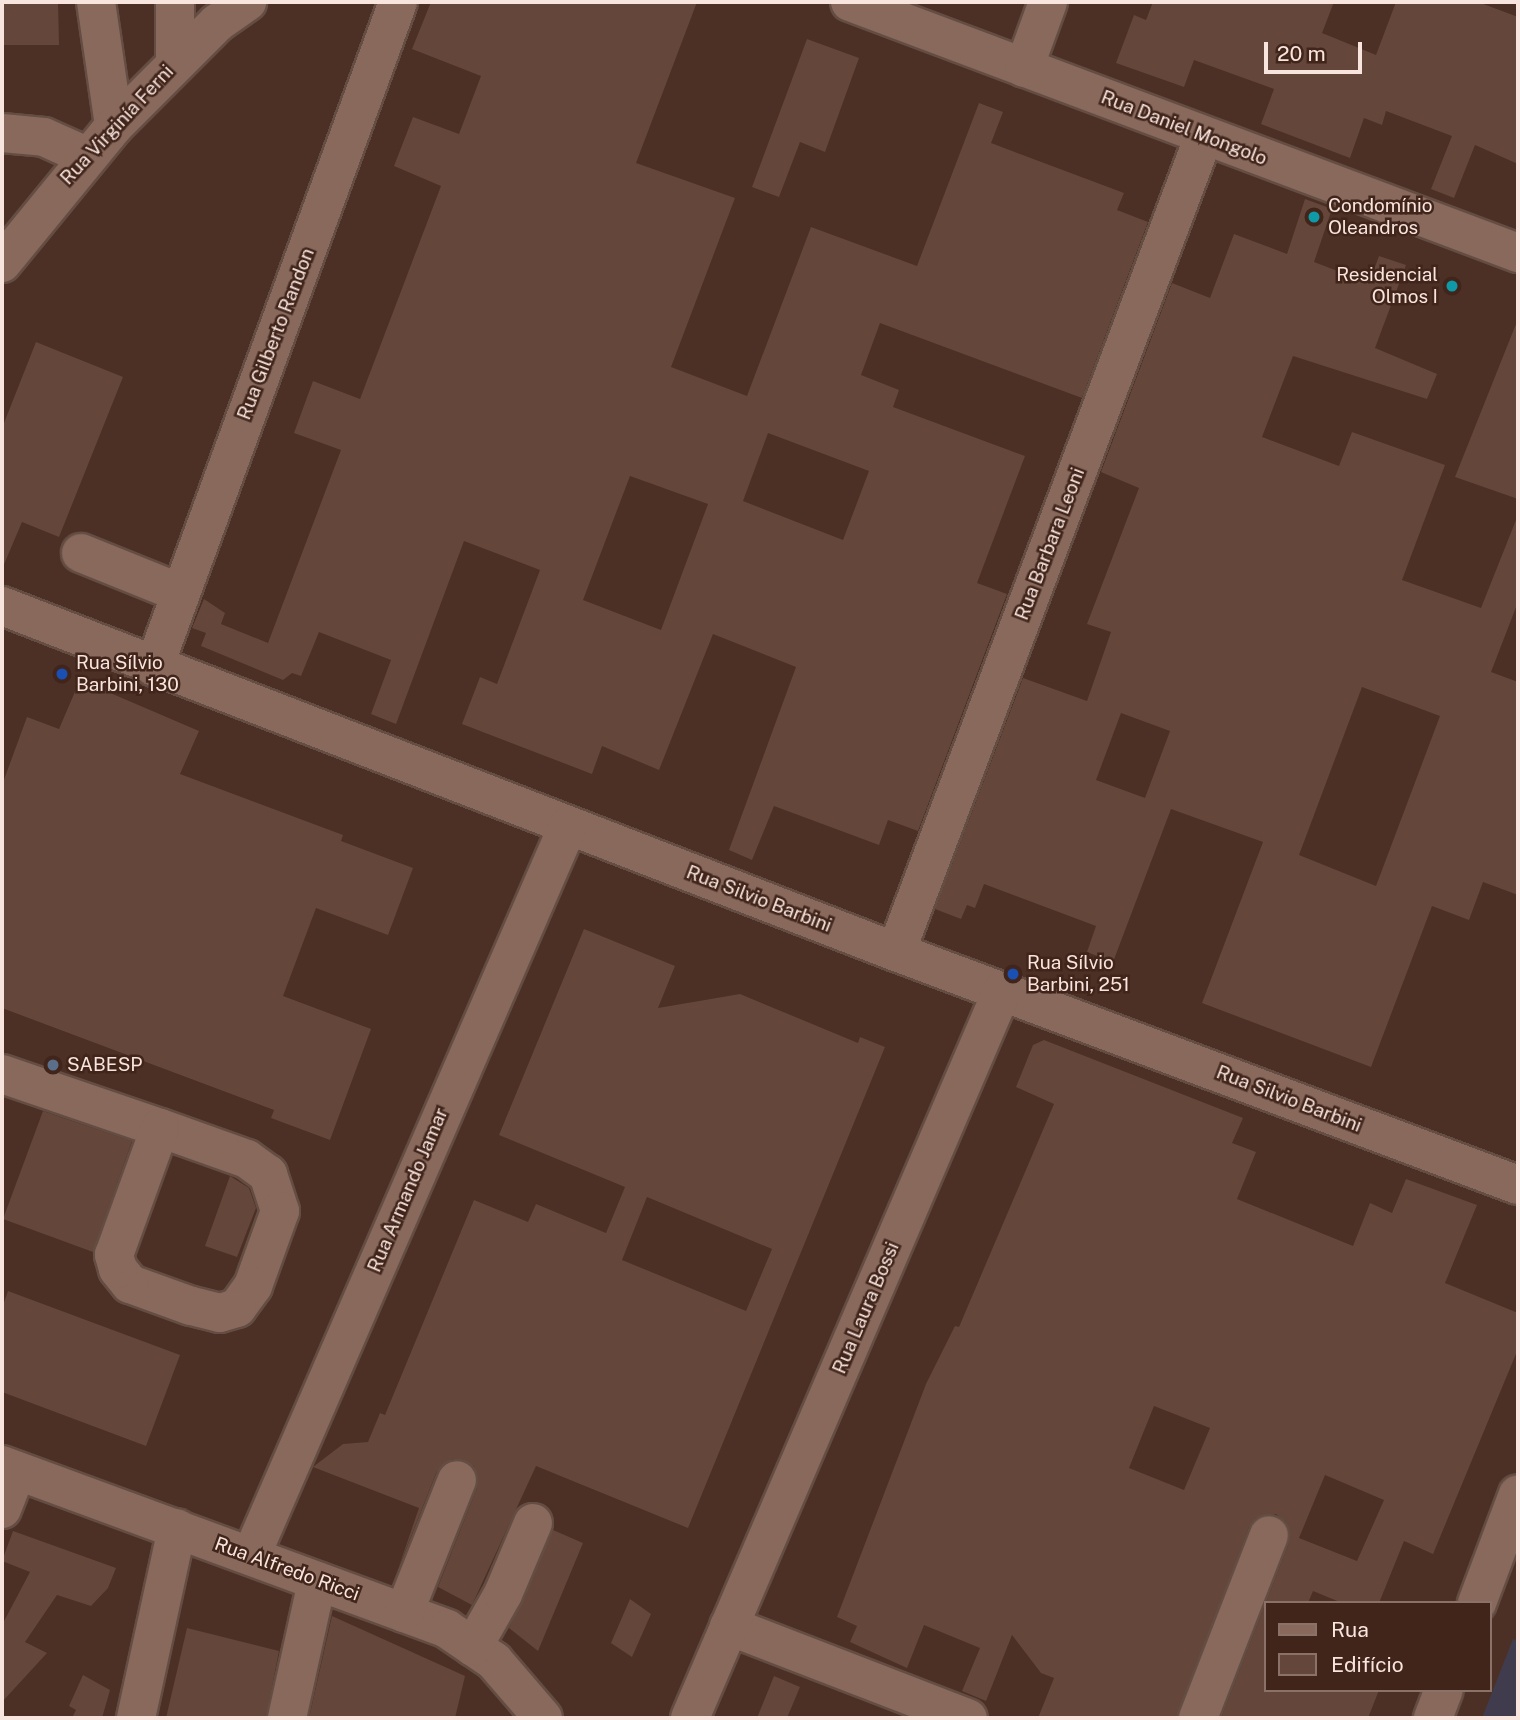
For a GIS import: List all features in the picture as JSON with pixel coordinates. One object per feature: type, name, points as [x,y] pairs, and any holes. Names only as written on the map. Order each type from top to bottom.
[{"type":"street","points":[[96,2],[114,126]]},
{"type":"street","points":[[175,2],[175,62]]},
{"type":"street","name":"Rua Virginía Ferni","points":[[2,262],[86,156],[114,126],[175,62],[247,2]]},
{"type":"street","name":"Rua Gilberto Randon","points":[[154,667],[398,2]]},
{"type":"street","name":"Rua Daniel Mongolo","points":[[850,2],[1518,253]]},
{"type":"street","points":[[1024,68],[1048,2]]},
{"type":"street","points":[[2,133],[44,137],[86,156]]},
{"type":"street","name":"Rua Barbara Leoni","points":[[896,952],[1204,135]]},
{"type":"street","points":[[81,553],[180,593]]},
{"type":"street","name":"Rua Silvio Barbini","points":[[2,606],[896,952],[1518,1185]]},
{"type":"street","name":"Rua Armando Jamar","points":[[251,1556],[568,825]]},
{"type":"street","name":"Rua Laura Bossi","points":[[690,1718],[1002,991]]},
{"type":"street","points":[[2,1074],[160,1128],[247,1159],[268,1174],[277,1191],[280,1211],[253,1286],[237,1308],[220,1314],[191,1306],[130,1284],[118,1269],[114,1255],[160,1128]]},
{"type":"street","points":[[2,1509],[10,1468]]},
{"type":"street","name":"Rua Alfredo Ricci","points":[[10,1468],[447,1629],[494,1661],[543,1718]]},
{"type":"street","points":[[404,1613],[457,1480]]},
{"type":"street","points":[[1478,1601],[1518,1494]]},
{"type":"street","points":[[473,1647],[503,1594],[533,1523]]},
{"type":"street","points":[[136,1718],[177,1528]]},
{"type":"street","points":[[1198,1718],[1269,1535]]},
{"type":"street","points":[[286,1718],[317,1580]]},
{"type":"street","points":[[729,1626],[968,1718]]},
{"type":"street","points":[[1433,1718],[1443,1692]]},
{"type":"shaded area","points":[[1513,1639],[1518,1641],[1518,1718],[1482,1718]]},
{"type":"building","points":[[2,2],[58,2],[59,45],[2,45]]},
{"type":"building","points":[[431,2],[697,2],[636,163],[735,198],[671,367],[747,396],[811,227],[917,266],[979,103],[1003,112],[991,143],[1124,193],[1117,210],[1148,222],[1082,398],[880,323],[861,375],[899,390],[893,407],[1025,456],[977,583],[1007,594],[918,831],[888,820],[879,845],[774,806],[752,860],[729,850],[796,667],[713,634],[659,770],[602,746],[592,774],[462,724],[480,677],[497,684],[540,570],[464,541],[396,724],[371,714],[391,660],[319,632],[301,676],[292,673],[283,680],[201,646],[206,633],[192,628],[204,599],[225,613],[221,624],[268,643],[341,450],[294,433],[313,381],[360,399],[441,186],[394,166],[413,117],[459,134],[481,76],[412,49]],"holes":[[[768,433],[869,471],[843,540],[743,501]],[[630,476],[708,504],[661,630],[583,600]]]},
{"type":"building","points":[[1153,2],[1334,2],[1322,33],[1376,55],[1396,2],[1478,2],[1518,17],[1518,164],[1475,145],[1454,198],[1431,189],[1452,136],[1386,111],[1382,125],[1364,118],[1350,158],[1261,124],[1274,89],[1194,60],[1184,87],[1116,63],[1134,15],[1146,20]]},
{"type":"building","points":[[807,39],[859,58],[825,152],[800,142],[779,197],[752,187]]},
{"type":"building","points":[[1305,199],[1332,209],[1314,262],[1369,283],[1379,256],[1406,265],[1375,348],[1437,374],[1427,399],[1293,356],[1262,437],[1339,466],[1352,432],[1445,465],[1402,580],[1481,608],[1518,515],[1518,602],[1491,672],[1518,682],[1518,895],[1483,882],[1469,920],[1432,906],[1371,1067],[1202,1003],[1263,842],[1171,809],[1113,962],[1087,952],[1096,926],[984,884],[975,908],[967,905],[961,919],[935,909],[1023,678],[1087,701],[1111,632],[1087,624],[1139,488],[1101,472],[1172,283],[1210,298],[1234,234],[1287,254]],"holes":[[[1362,687],[1440,716],[1376,886],[1299,855]],[[1121,713],[1170,731],[1145,798],[1096,780]]]},
{"type":"building","points":[[1518,324],[1518,499],[1455,477]]},
{"type":"building","points":[[36,342],[123,377],[59,537],[22,522],[2,569],[2,428]]},
{"type":"building","points":[[80,680],[199,731],[180,774],[343,835],[341,841],[413,868],[388,935],[316,908],[283,996],[371,1029],[330,1140],[271,1118],[274,1110],[2,1008],[2,785],[27,717],[59,729]]},
{"type":"building","points":[[584,929],[675,966],[658,1008],[740,994],[858,1043],[860,1037],[885,1047],[688,1528],[536,1466],[472,1605],[438,1587],[477,1488],[474,1466],[453,1459],[437,1471],[398,1569],[419,1508],[313,1467],[343,1444],[368,1442],[380,1413],[385,1415],[474,1200],[528,1222],[536,1204],[606,1233],[625,1187],[499,1135]],"holes":[[[647,1197],[772,1249],[746,1311],[622,1260]]]},
{"type":"building","points":[[1044,1040],[1243,1118],[1232,1143],[1256,1152],[1237,1199],[1353,1246],[1370,1203],[1392,1213],[1406,1179],[1477,1205],[1445,1283],[1518,1313],[1518,1349],[1433,1554],[1404,1541],[1380,1601],[1337,1601],[1313,1591],[1309,1601],[1266,1601],[1289,1543],[1286,1522],[1276,1514],[1256,1518],[1249,1527],[1177,1718],[1038,1718],[1054,1678],[1041,1673],[1012,1635],[986,1701],[962,1691],[980,1648],[924,1625],[907,1668],[850,1642],[857,1626],[837,1617],[926,1384],[955,1326],[959,1327],[1054,1104],[1016,1087],[1033,1045]],"holes":[[[1154,1406],[1210,1428],[1184,1490],[1129,1468]],[[1325,1475],[1384,1500],[1357,1561],[1299,1538]]]},
{"type":"building","points":[[43,1111],[132,1141],[93,1252],[3,1219]]},
{"type":"building","points":[[230,1176],[249,1188],[256,1208],[237,1257],[205,1246]]},
{"type":"building","points":[[8,1291],[180,1355],[146,1446],[2,1392],[2,1308]]},
{"type":"building","points":[[553,1530],[583,1543],[538,1651],[509,1628]]},
{"type":"building","points":[[13,1531],[116,1568],[108,1588],[91,1606],[57,1595],[25,1642],[47,1653],[2,1702],[2,1625],[30,1572],[2,1561]]},
{"type":"building","points":[[630,1599],[651,1614],[632,1657],[611,1643]]},
{"type":"building","points":[[1264,1607],[1264,1692],[1378,1692],[1368,1718],[1221,1718]]},
{"type":"building","points":[[332,1616],[465,1676],[455,1718],[309,1718]]},
{"type":"building","points":[[187,1628],[279,1651],[266,1718],[166,1718]]},
{"type":"building","points":[[83,1675],[110,1690],[102,1718],[72,1718],[76,1710],[69,1706]]},
{"type":"building","points":[[774,1676],[800,1687],[787,1718],[757,1718]]},
{"type":"place","name":"Condomínio Oleandros","points":[[1314,217]]},
{"type":"place","name":"Residencial Olmos I","points":[[1452,286]]},
{"type":"place","name":"Rua Sílvio Barbini, 130","points":[[62,674]]},
{"type":"place","name":"Rua Sílvio Barbini, 251","points":[[1013,974]]},
{"type":"place","name":"SABESP","points":[[53,1065]]}]
